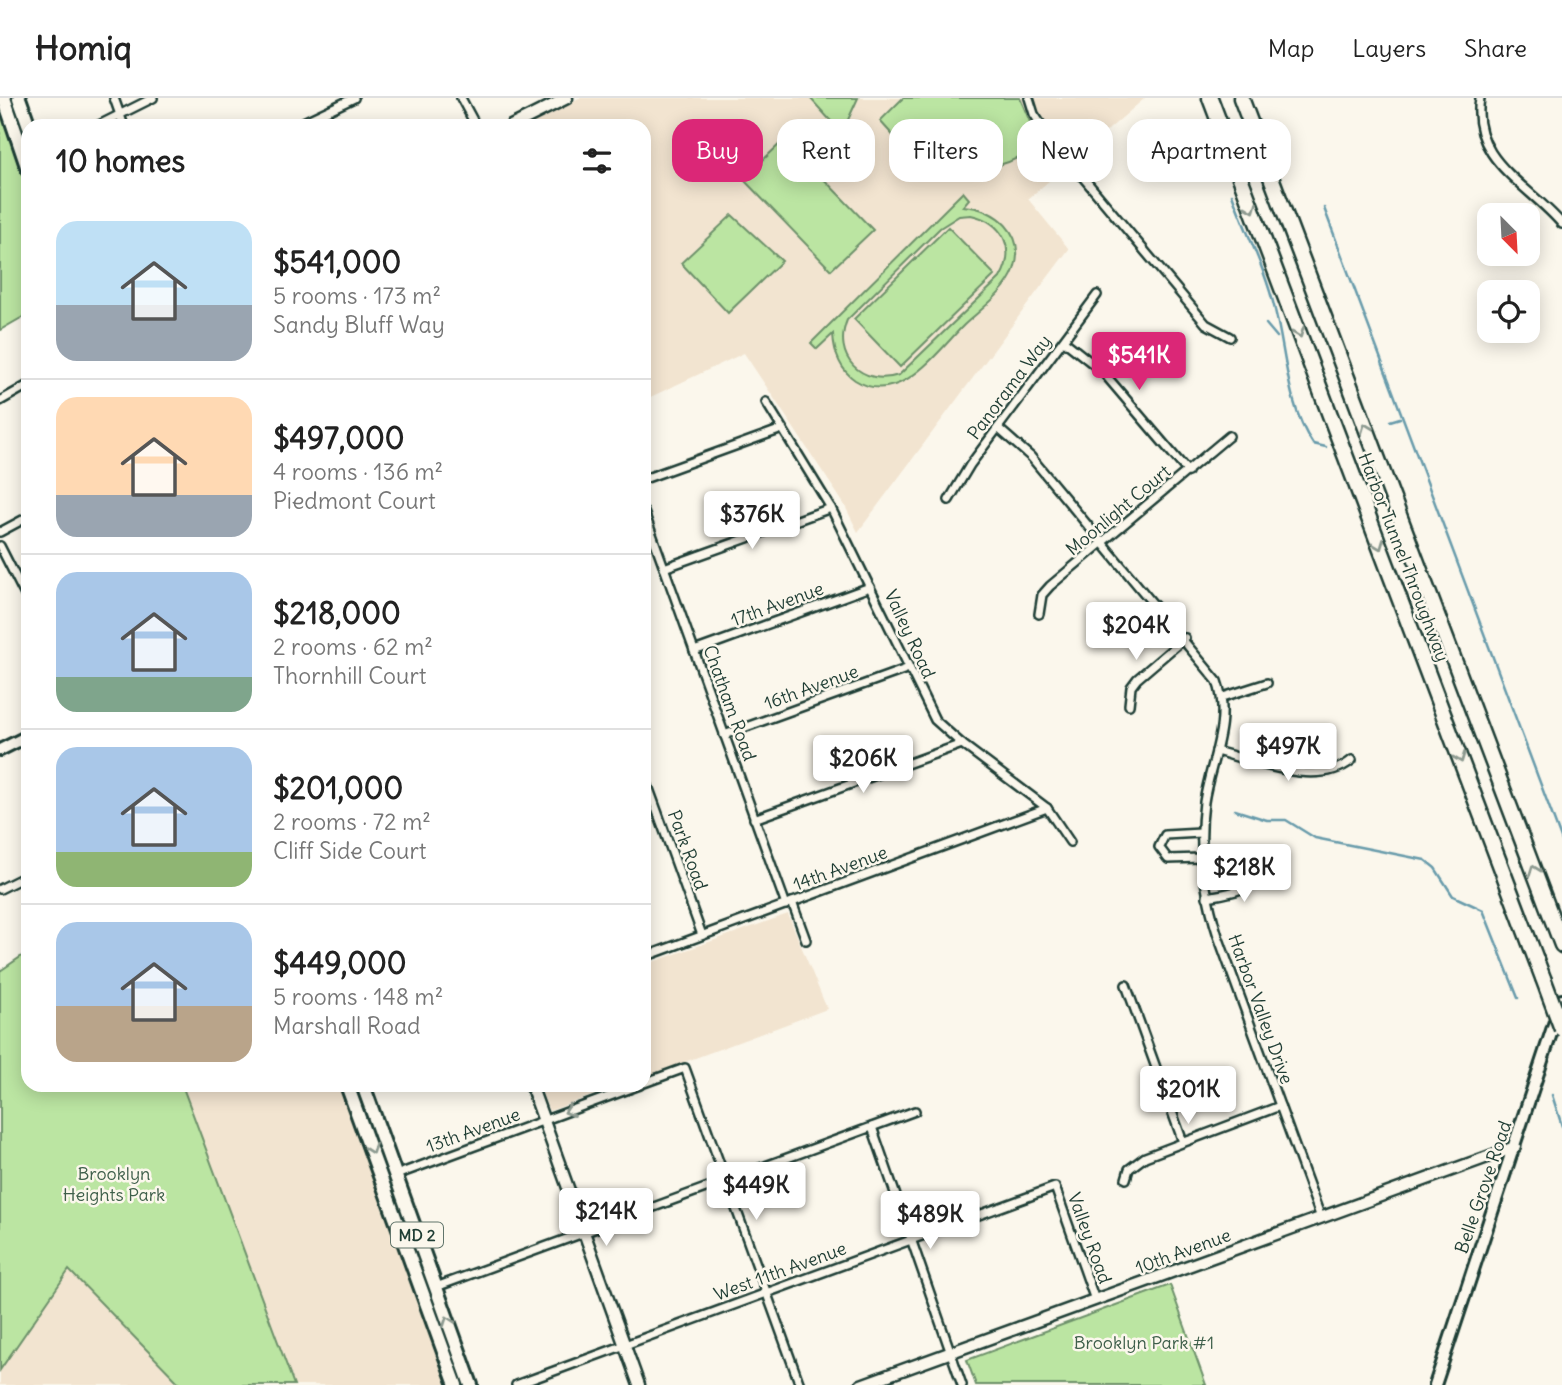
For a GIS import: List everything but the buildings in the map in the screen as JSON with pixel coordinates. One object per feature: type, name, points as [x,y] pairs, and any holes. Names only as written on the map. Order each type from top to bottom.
[{"type":"highway","name":"Harbor Tunnel Throughway","points":[[1210,98],[1562,1029]]},
{"type":"highway","name":"Harbor Tunnel Throughway","points":[[1241,98],[1560,939]]},
{"type":"main road","points":[[4,98],[21,147]]},
{"type":"main road","points":[[19,98],[26,119]]},
{"type":"main road","points":[[0,750],[21,740]]},
{"type":"main road","name":"Belle Grove Road","points":[[1434,1385],[1562,1000]]},
{"type":"main road","name":"MD 2","points":[[350,1092],[456,1385]]},
{"type":"main road","name":"MD 2","points":[[366,1092],[471,1385]]},
{"type":"street","points":[[114,98],[121,119]]},
{"type":"street","points":[[112,119],[153,98]]},
{"type":"street","points":[[310,119],[354,98]]},
{"type":"street","points":[[461,98],[472,119]]},
{"type":"street","points":[[526,119],[567,98]]},
{"type":"street","points":[[1029,98],[1034,114],[1050,138],[1197,314],[1214,331],[1230,337]]},
{"type":"street","points":[[1480,98],[1478,123],[1488,152],[1562,224]]},
{"type":"street","name":"Panorama Way","points":[[949,500],[998,428],[1097,295]]},
{"type":"street","points":[[1064,341],[1102,371],[1188,472]]},
{"type":"street","points":[[0,401],[21,389]]},
{"type":"street","name":"Valley Road","points":[[766,402],[831,508],[935,720],[962,744],[1047,808],[1070,842]]},
{"type":"street","points":[[998,428],[1031,457],[1185,638],[1208,667],[1223,697],[1267,683]]},
{"type":"street","points":[[651,476],[782,429]]},
{"type":"street","name":"Moonlight Court","points":[[1039,614],[1042,595],[1229,436]]},
{"type":"street","points":[[664,568],[831,508]]},
{"type":"street","points":[[0,532],[21,521]]},
{"type":"street","name":"Chatham Road","points":[[651,532],[754,819],[806,940]]},
{"type":"street","points":[[0,546],[21,587]]},
{"type":"street","name":"17th Avenue","points":[[694,651],[870,587]]},
{"type":"street","points":[[1129,705],[1130,687],[1185,638]]},
{"type":"street","name":"16th Avenue","points":[[724,735],[909,668]]},
{"type":"street","name":"Harbor Valley Drive","points":[[1223,697],[1224,711],[1201,833],[1201,858],[1207,897],[1217,936],[1321,1218]]},
{"type":"street","points":[[754,819],[962,744]]},
{"type":"street","points":[[1216,751],[1283,768],[1325,773],[1336,771],[1352,760]]},
{"type":"street","name":"Park Road","points":[[651,794],[702,935]]},
{"type":"street","name":"14th Avenue","points":[[651,954],[1047,808]]},
{"type":"street","points":[[1201,833],[1165,835],[1159,847],[1168,859],[1201,858]]},
{"type":"street","points":[[1207,897],[1235,892],[1255,881],[1260,873]]},
{"type":"street","points":[[0,889],[21,878]]},
{"type":"street","points":[[1126,985],[1183,1142]]},
{"type":"street","name":"13th Avenue","points":[[651,1081],[685,1068],[726,1181]]},
{"type":"street","points":[[534,1092],[639,1385]]},
{"type":"street","name":"13th Avenue","points":[[396,1175],[621,1092]]},
{"type":"street","points":[[1126,1179],[1129,1169],[1137,1162],[1183,1142],[1280,1107]]},
{"type":"street","points":[[436,1287],[915,1111]]},
{"type":"street","points":[[872,1127],[962,1385]]},
{"type":"street","name":"10th Avenue","points":[[861,1385],[1515,1147]]},
{"type":"street","points":[[726,1181],[800,1385]]},
{"type":"street","name":"Valley Road","points":[[1055,1187],[1095,1300]]},
{"type":"street","name":"West 11th Avenue","points":[[516,1385],[1055,1187]]},
{"type":"shaded area","points":[[579,98],[1145,98],[1113,126],[1113,119],[1017,119],[1017,182],[1048,182],[1028,199],[1069,249],[858,532],[844,504],[744,353],[651,397],[651,119],[537,119]]},
{"type":"shaded area","points":[[788,914],[827,1009],[651,1074],[651,963]]},
{"type":"shaded area","points":[[185,1092],[342,1092],[448,1385],[294,1385]]},
{"type":"shaded area","points":[[542,1092],[602,1092],[549,1111]]},
{"type":"shaded area","points":[[69,1269],[181,1385],[0,1385],[0,1370]]},
{"type":"green space","points":[[810,98],[858,98],[848,119],[829,119]]},
{"type":"green space","points":[[903,98],[1020,98],[1029,119],[1017,119],[1017,157],[1003,164],[1003,119],[889,119],[889,131],[880,121]]},
{"type":"green space","points":[[0,106],[21,168],[21,318],[0,330]]},
{"type":"green space","points":[[777,147],[777,182],[827,182],[873,230],[831,270],[746,182],[763,182],[763,160]]},
{"type":"green space","points":[[963,192],[969,199],[963,206],[987,212],[1006,225],[1012,234],[1017,257],[1014,270],[1005,286],[929,362],[902,382],[887,387],[871,387],[855,380],[838,360],[833,334],[817,349],[811,343]],"holes":[[[971,215],[999,230],[1007,247],[1005,267],[1000,278],[899,375],[886,378],[862,373],[847,357],[843,333],[847,320],[940,228],[959,216]]]},
{"type":"green space","points":[[732,215],[782,261],[728,313],[681,263]]},
{"type":"green space","points":[[948,227],[995,275],[900,367],[854,319]]},
{"type":"green space","name":"Brooklyn Heights Park","points":[[21,957],[21,1092],[185,1092],[294,1385],[181,1385],[69,1270],[0,1370],[0,971]]},
{"type":"green space","name":"Brooklyn Park #1","points":[[1170,1285],[1206,1385],[976,1385],[967,1360]]},
{"type":"waterway","points":[[1232,194],[1271,295],[1288,379],[1298,413],[1313,444],[1326,447]]},
{"type":"waterway","points":[[1324,208],[1562,841]]},
{"type":"waterway","points":[[1266,324],[1277,337]]},
{"type":"waterway","points":[[1390,421],[1400,418]]},
{"type":"waterway","points":[[1235,810],[1267,820],[1286,820],[1315,838],[1425,860],[1435,868],[1453,896],[1483,910],[1518,998]]},
{"type":"waterway","points":[[1552,1095],[1562,1126]]}]
